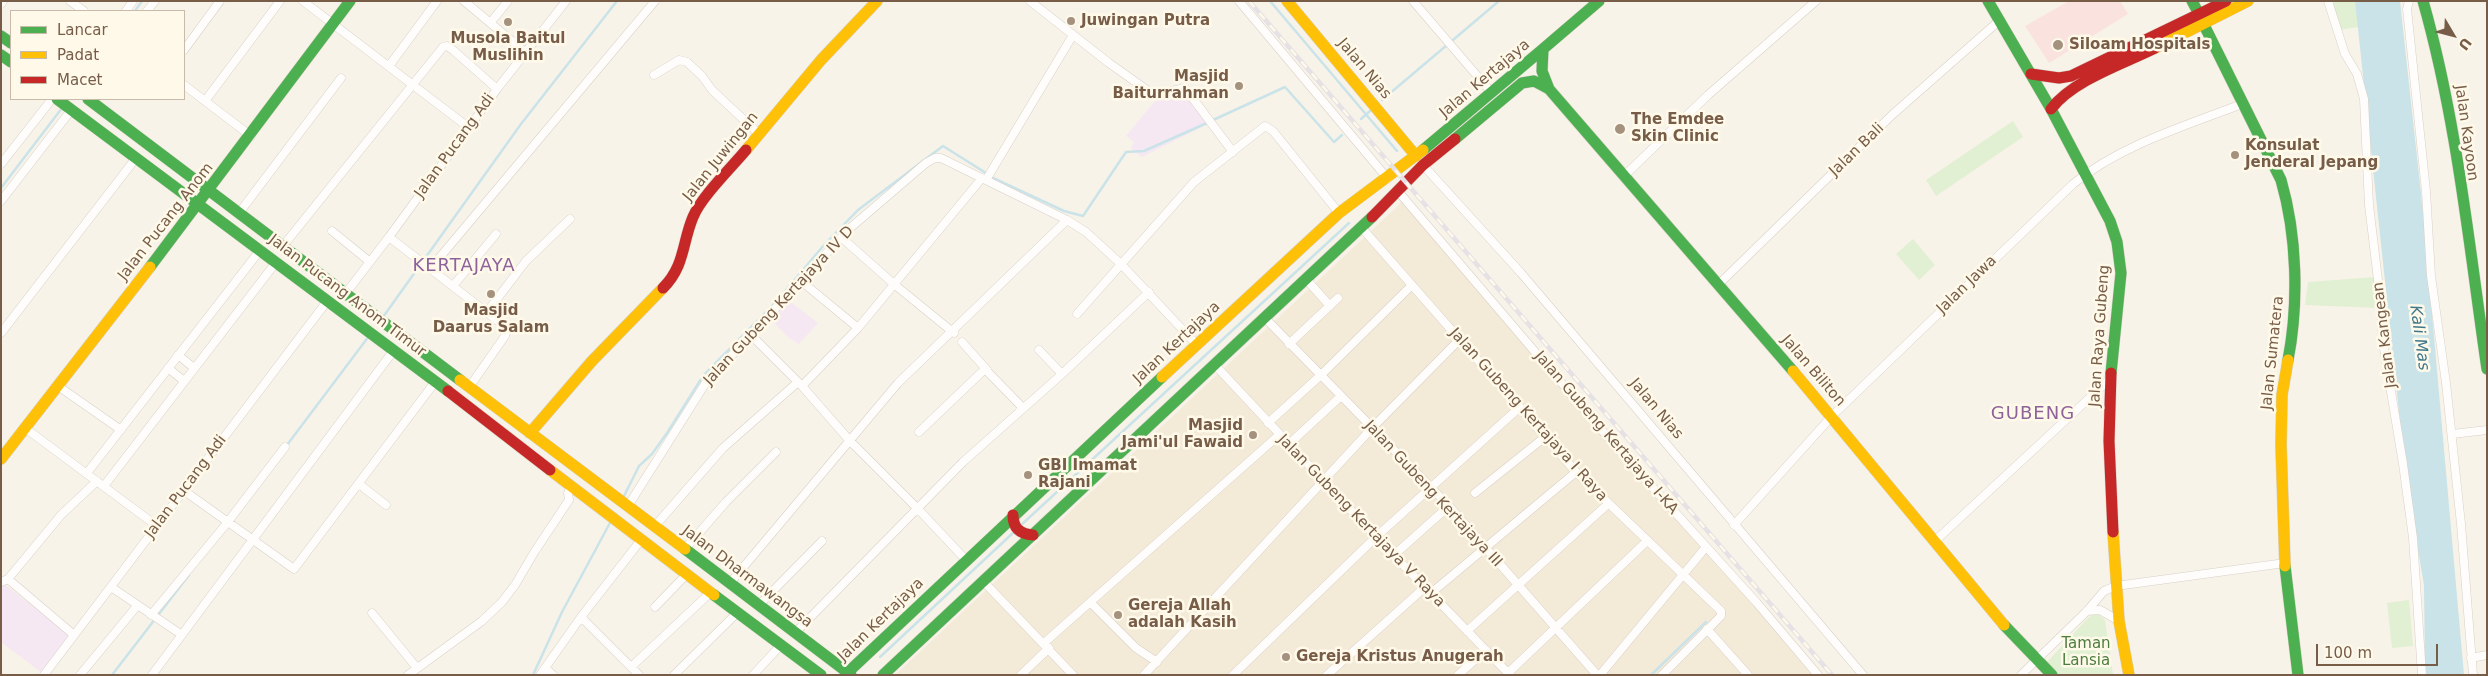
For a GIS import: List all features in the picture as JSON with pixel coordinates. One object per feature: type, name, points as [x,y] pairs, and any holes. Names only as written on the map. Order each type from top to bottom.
[{"type":"main road","name":"Jalan Pucang Anom","points":[[1,459],[198,205],[350,1]]},
{"type":"main road","name":"Jalan Juwingan","points":[[530,432],[592,361],[671,280],[682,257],[693,217],[758,134],[821,60],[876,1]]},
{"type":"main road","name":"Jalan Nias","points":[[1287,1],[1420,160]]},
{"type":"main road","name":"Jalan Kertajaya","points":[[883,675],[983,581],[1028,535],[1365,224],[1397,190],[1420,160],[1491,92],[1599,1]]},
{"type":"main road","name":"Jalan Raya Gubeng","points":[[1988,1],[2051,109],[2110,222],[2117,242],[2120,260],[2108,441],[2119,621],[2129,675]]},
{"type":"main road","name":"Jalan Sumatera","points":[[2192,1],[2281,180],[2288,201],[2295,285],[2293,334],[2282,395],[2281,445],[2285,563],[2298,675]]},
{"type":"main road","points":[[2201,18],[2226,1]]},
{"type":"main road","points":[[2051,109],[2066,93],[2107,65],[2201,18],[2248,1]]},
{"type":"main road","name":"Jalan Kayoon","points":[[2424,1],[2430,21],[2449,114],[2487,369]]},
{"type":"main road","name":"Jalan Kayoon","points":[[2430,1],[2430,21]]},
{"type":"main road","points":[[1544,49],[1542,71],[1549,89]]},
{"type":"main road","points":[[2031,74],[2059,78],[2107,65]]},
{"type":"main road","name":"Jalan Kertajaya","points":[[848,674],[966,560],[1013,519],[1197,345],[1337,210],[1420,160],[1522,82],[1534,81],[1549,89]]},
{"type":"main road","name":"Jalan Biliton","points":[[1549,89],[1623,177],[1832,416],[2006,627],[2052,675]]},
{"type":"main road","name":"Jalan Pucang Anom Timur","points":[[58,100],[198,205],[261,249],[641,540]]},
{"type":"main road","name":"Jalan Pucang Anom Timur","points":[[89,100],[624,502]]},
{"type":"main road","points":[[1352,202],[1360,203],[1366,208],[1365,224]]},
{"type":"main road","name":"Jalan Dharmawangsa","points":[[624,502],[848,674]]},
{"type":"main road","points":[[1013,519],[1017,530],[1028,535]]},
{"type":"main road","points":[[641,540],[821,675]]},
{"type":"street","points":[[70,1],[83,10]]},
{"type":"street","points":[[185,49],[220,1]]},
{"type":"street","points":[[205,101],[280,1]]},
{"type":"street","points":[[303,1],[413,83],[468,127]]},
{"type":"street","points":[[389,66],[437,1]]},
{"type":"street","points":[[464,1],[525,52]]},
{"type":"street","points":[[491,22],[508,1]]},
{"type":"street","name":"Jalan Pucang Adi","points":[[346,293],[468,127],[566,1]]},
{"type":"street","points":[[425,264],[654,1]]},
{"type":"street","points":[[1030,1],[1154,95],[1183,87],[1187,90],[1210,125],[1233,152]]},
{"type":"street","points":[[1239,1],[1388,179]]},
{"type":"street","points":[[1413,1],[1491,92]]},
{"type":"street","points":[[1623,177],[1708,96],[1816,1]]},
{"type":"street","name":"Jalan Kangean","points":[[2328,1],[2345,54],[2357,74],[2364,98],[2369,205],[2380,297],[2383,343],[2413,538],[2422,675]]},
{"type":"street","points":[[2409,1],[2407,9],[2426,191],[2430,276],[2452,434],[2472,675]]},
{"type":"street","name":"Jalan Bali","points":[[1718,285],[1892,115],[2000,20]]},
{"type":"street","points":[[655,526],[723,448],[800,384],[858,328],[895,285],[984,179],[1072,33]]},
{"type":"street","points":[[283,246],[441,48],[446,46],[497,89]]},
{"type":"street","points":[[654,75],[679,60],[687,62],[702,76],[712,90],[758,134]]},
{"type":"street","points":[[239,213],[341,78]]},
{"type":"street","points":[[185,86],[250,136]]},
{"type":"street","points":[[1,164],[5,152],[55,100]]},
{"type":"street","name":"Jalan Jawa","points":[[1734,525],[1832,416],[2085,174],[2102,163],[2158,136],[2242,104]]},
{"type":"street","points":[[1,201],[71,109]]},
{"type":"street","points":[[1077,314],[1194,182],[1261,128],[1268,127],[1273,131],[1337,210]]},
{"type":"street","points":[[1,333],[136,158]]},
{"type":"street","name":"Jalan Gubeng Kertajaya IV D","points":[[624,502],[705,384],[842,238],[926,163],[935,158],[940,158],[984,179]]},
{"type":"street","name":"Jalan Nias","points":[[1420,160],[1521,273],[1863,675]]},
{"type":"street","points":[[984,179],[1067,220],[1086,232],[1124,263],[1197,345]]},
{"type":"street","name":"Jalan Gubeng Kertajaya I-KA","points":[[1397,190],[1617,448],[1818,675]]},
{"type":"street","points":[[488,312],[526,261],[570,219]]},
{"type":"street","points":[[730,583],[898,383],[954,332],[1067,220]]},
{"type":"street","name":"Jalan Gubeng Kertajaya I Raya","points":[[1365,224],[1412,285],[1576,472],[1721,611],[1721,616],[1707,629]]},
{"type":"street","points":[[332,231],[370,262]]},
{"type":"street","points":[[453,286],[496,234]]},
{"type":"street","points":[[389,237],[504,324],[506,333],[470,386]]},
{"type":"street","points":[[842,238],[895,285],[954,332]]},
{"type":"street","points":[[87,473],[261,249]]},
{"type":"street","points":[[104,486],[276,261]]},
{"type":"street","points":[[1306,279],[1330,306]]},
{"type":"street","points":[[801,281],[858,328]]},
{"type":"street","points":[[1268,423],[1321,375],[1412,285]]},
{"type":"street","points":[[795,633],[963,462],[1062,374],[1149,292]]},
{"type":"street","points":[[1289,344],[1338,298]]},
{"type":"street","name":"Jalan Pucang Adi","points":[[44,675],[328,300]]},
{"type":"street","name":"Jalan Gubeng Kertajaya III","points":[[1264,317],[1449,506],[1598,675]]},
{"type":"street","points":[[751,335],[800,384],[850,441],[966,560]]},
{"type":"street","points":[[1144,675],[1373,427],[1460,339]]},
{"type":"street","points":[[962,342],[1023,408]]},
{"type":"street","points":[[152,675],[394,350]]},
{"type":"street","points":[[1040,350],[1062,374]]},
{"type":"street","points":[[178,355],[194,368]]},
{"type":"street","name":"Jalan Gubeng Kertajaya V Raya","points":[[1214,364],[1424,588],[1509,674]]},
{"type":"street","points":[[168,368],[184,381]]},
{"type":"street","points":[[919,432],[980,372],[987,370]]},
{"type":"street","points":[[1935,541],[2111,378]]},
{"type":"street","points":[[183,490],[228,524],[295,569],[435,382]]},
{"type":"street","points":[[58,386],[121,430]]},
{"type":"street","points":[[1288,445],[1341,396]]},
{"type":"street","points":[[1233,675],[1376,537],[1520,407]]},
{"type":"street","points":[[25,428],[156,526]]},
{"type":"street","points":[[2452,434],[2487,430]]},
{"type":"street","points":[[1021,675],[1046,646],[1090,602],[1279,435]]},
{"type":"street","points":[[1476,494],[1546,437]]},
{"type":"street","points":[[154,617],[228,524],[285,447]]},
{"type":"street","points":[[685,549],[726,502],[776,452]]},
{"type":"street","points":[[1430,594],[1576,472]]},
{"type":"street","points":[[74,635],[4,580],[60,515],[97,480]]},
{"type":"street","points":[[359,484],[386,506]]},
{"type":"street","points":[[408,675],[482,621],[502,602],[516,585],[535,551],[569,500],[568,493],[571,487]]},
{"type":"street","points":[[569,500],[576,500],[582,495]]},
{"type":"street","points":[[1466,631],[1608,504]]},
{"type":"street","points":[[1394,555],[1449,506]]},
{"type":"street","points":[[540,675],[580,617],[641,540]]},
{"type":"street","points":[[1509,674],[1554,627],[1647,540]]},
{"type":"street","points":[[759,605],[822,541]]},
{"type":"street","points":[[1598,675],[1682,572],[1706,547]]},
{"type":"street","points":[[2021,675],[2087,611],[2104,591],[2116,586],[2285,563]]},
{"type":"street","points":[[655,607],[686,575]]},
{"type":"street","points":[[983,581],[1073,675]]},
{"type":"street","points":[[111,586],[182,636]]},
{"type":"street","points":[[1327,675],[1424,588]]},
{"type":"street","points":[[631,667],[710,593]]},
{"type":"street","points":[[1090,602],[1136,648],[1156,662]]},
{"type":"street","points":[[80,675],[137,606]]},
{"type":"street","points":[[2087,611],[2100,610],[2119,621]]},
{"type":"street","points":[[372,613],[417,668]]},
{"type":"street","points":[[674,675],[737,613]]},
{"type":"street","points":[[580,617],[638,675]]},
{"type":"street","points":[[1662,675],[1707,629],[1748,675]]},
{"type":"street","points":[[753,675],[780,645]]},
{"type":"street","points":[[1458,675],[1486,650]]},
{"type":"street","points":[[2470,658],[2487,655]]},
{"type":"street","points":[[545,668],[553,675]]},
{"type":"shaded area","name":"Siloam Hospitals","points":[[2069,1],[2120,1],[2128,14],[2049,63],[2025,26]]},
{"type":"shaded area","points":[[1186,91],[1208,124],[1142,157],[1131,148],[1134,142],[1126,136],[1160,95],[1176,96]]},
{"type":"shaded area","points":[[1405,195],[1669,502],[1822,675],[895,675],[1399,205]]},
{"type":"shaded area","points":[[788,300],[818,323],[799,344],[788,337],[772,321]]},
{"type":"shaded area","points":[[4,584],[71,635],[42,673],[1,642],[1,588]]},
{"type":"green space","points":[[2333,1],[2355,1],[2359,27],[2339,30]]},
{"type":"green space","points":[[2013,121],[2023,137],[1936,196],[1926,180]]},
{"type":"green space","points":[[1913,239],[1935,265],[1919,280],[1896,254]]},
{"type":"green space","points":[[2375,277],[2380,308],[2305,305],[2308,282]]},
{"type":"green space","points":[[2409,600],[2413,646],[2392,648],[2387,603]]},
{"type":"green space","name":"Taman Lansia","points":[[2093,614],[2099,615],[2105,620],[2113,675],[2057,675],[2047,662]]},
{"type":"water","name":"Kali Mas","points":[[2355,1],[2400,1],[2423,212],[2464,675],[2425,675],[2424,585],[2407,487]]},
{"type":"waterway","points":[[136,10],[142,1]]},
{"type":"waterway","points":[[383,317],[521,124],[617,1]]},
{"type":"waterway","points":[[1270,1],[1397,151]]},
{"type":"waterway","points":[[1382,100],[1499,1]]},
{"type":"waterway","points":[[1211,121],[1285,87],[1334,142],[1342,135]]},
{"type":"waterway","points":[[1,188],[62,108]]},
{"type":"waterway","points":[[1361,119],[1370,111]]},
{"type":"waterway","points":[[993,178],[1064,211],[1083,216],[1126,152],[1144,151],[1207,123]]},
{"type":"waterway","points":[[623,498],[639,466],[652,454],[667,433],[703,376],[775,303],[824,245],[858,210],[943,146],[986,173]]},
{"type":"waterway","points":[[1020,526],[1349,223]]},
{"type":"waterway","points":[[287,445],[369,336]]},
{"type":"waterway","points":[[533,675],[562,612],[611,521]]},
{"type":"waterway","points":[[880,657],[1014,532]]},
{"type":"waterway","points":[[112,675],[189,575]]},
{"type":"waterway","points":[[1651,675],[1706,622]]},
{"type":"railway","points":[[1249,1],[1832,675]]},
{"type":"traffic: fast","points":[[150,267],[350,1]]},
{"type":"traffic: fast","points":[[1599,1],[1543,49],[1542,71],[1549,89],[1793,371]]},
{"type":"traffic: fast","points":[[1988,1],[2051,109],[2110,221],[2117,242],[2121,273],[2111,373]]},
{"type":"traffic: fast","points":[[2192,1],[2199,14]]},
{"type":"traffic: fast","points":[[2423,1],[2445,91],[2468,230],[2487,369]]},
{"type":"traffic: fast","points":[[2203,23],[2281,180],[2290,223],[2295,269],[2294,316],[2288,360]]},
{"type":"traffic: fast","points":[[1,36],[10,42]]},
{"type":"traffic: fast","points":[[1423,150],[1543,49]]},
{"type":"traffic: fast","points":[[1,55],[10,61]]},
{"type":"traffic: fast","points":[[1455,139],[1522,83],[1534,81],[1549,89]]},
{"type":"traffic: fast","points":[[58,100],[448,391]]},
{"type":"traffic: fast","points":[[89,100],[460,380]]},
{"type":"traffic: fast","points":[[883,675],[1372,217]]},
{"type":"traffic: fast","points":[[845,675],[1162,377]]},
{"type":"traffic: fast","points":[[685,549],[851,675]]},
{"type":"traffic: fast","points":[[2285,566],[2298,675]]},
{"type":"traffic: fast","points":[[714,595],[821,675]]},
{"type":"traffic: fast","points":[[2004,625],[2052,675]]},
{"type":"traffic: slow","points":[[746,150],[821,60],[877,1]]},
{"type":"traffic: slow","points":[[1287,1],[1416,156]]},
{"type":"traffic: slow","points":[[2155,48],[2248,1]]},
{"type":"traffic: slow","points":[[1162,377],[1339,213],[1423,150]]},
{"type":"traffic: slow","points":[[1,459],[150,267]]},
{"type":"traffic: slow","points":[[530,433],[592,361],[663,288]]},
{"type":"traffic: slow","points":[[2285,566],[2281,445],[2282,395],[2288,360]]},
{"type":"traffic: slow","points":[[1793,371],[2004,625]]},
{"type":"traffic: slow","points":[[460,380],[685,549]]},
{"type":"traffic: slow","points":[[550,470],[714,595]]},
{"type":"traffic: slow","points":[[2113,532],[2119,621],[2129,675]]},
{"type":"traffic: jam","points":[[2031,74],[2059,78],[2071,76],[2226,1]]},
{"type":"traffic: jam","points":[[2051,109],[2072,89],[2085,81],[2155,48]]},
{"type":"traffic: jam","points":[[1372,217],[1423,165],[1455,139]]},
{"type":"traffic: jam","points":[[663,288],[670,280],[679,263],[689,227],[697,209],[709,192],[746,150]]},
{"type":"traffic: jam","points":[[2111,373],[2109,441],[2113,532]]},
{"type":"traffic: jam","points":[[448,391],[550,470]]},
{"type":"traffic: jam","points":[[1013,515],[1014,523],[1018,530],[1033,535]]},
{"type":"place","name":"Juwingan Putra","points":[[1071,21]]},
{"type":"place","name":"Musola Baitul Muslihin","points":[[508,22]]},
{"type":"place","name":"Siloam Hospitals","points":[[2058,45]]},
{"type":"place","name":"Masjid Baiturrahman","points":[[1239,86]]},
{"type":"place","name":"The Emdee Skin Clinic","points":[[1620,129]]},
{"type":"place","name":"Konsulat Jenderal Jepang","points":[[2235,155]]},
{"type":"place","name":"Masjid Daarus Salam","points":[[491,294]]},
{"type":"place","name":"Masjid Jami'ul Fawaid","points":[[1253,435]]},
{"type":"place","name":"GBI Imamat Rajani","points":[[1028,475]]},
{"type":"place","name":"Gereja Allah adalah Kasih","points":[[1118,615]]},
{"type":"place","name":"Gereja Kristus Anugerah","points":[[1286,657]]},
{"type":"district","name":"KERTAJAYA","points":[[464,266]]},
{"type":"district","name":"GUBENG","points":[[2033,414]]}]
